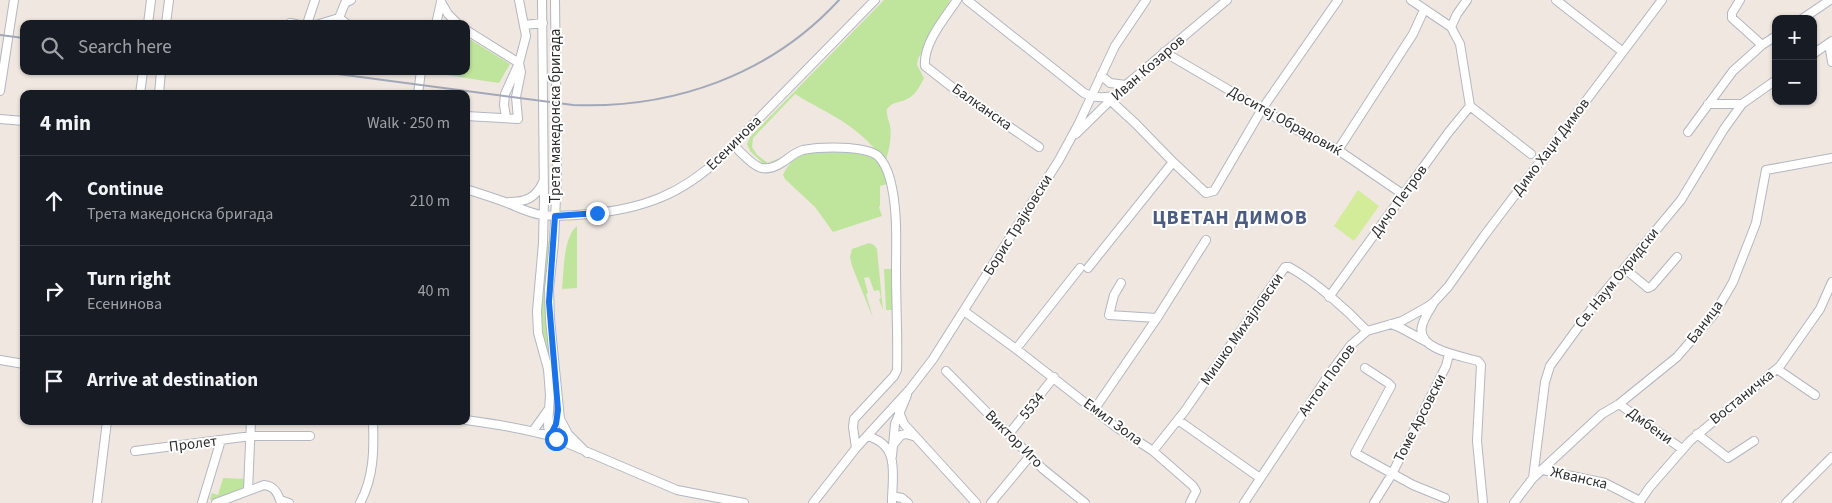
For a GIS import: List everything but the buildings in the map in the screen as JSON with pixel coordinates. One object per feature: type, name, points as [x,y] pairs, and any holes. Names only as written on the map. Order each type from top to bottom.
[{"type":"street","points":[[0,91],[14,0]]},
{"type":"street","points":[[148,20],[151,0]]},
{"type":"street","points":[[166,20],[169,0]]},
{"type":"street","points":[[308,20],[315,0]]},
{"type":"street","points":[[339,18],[345,4],[352,0]]},
{"type":"street","points":[[506,118],[505,94],[519,63],[526,36],[519,0]]},
{"type":"street","name":"Трета македонска бригада","points":[[542,0],[544,215],[537,321],[548,369],[548,426],[550,436]]},
{"type":"street","name":"Трета македонска бригада","points":[[555,0],[557,156],[549,302],[558,410],[562,425],[567,433],[587,453]]},
{"type":"street","name":"Есенинова","points":[[470,190],[532,213],[555,216],[607,212],[635,207],[660,199],[699,177],[733,145],[875,0]]},
{"type":"street","name":"Балканска","points":[[957,0],[930,43],[925,58],[925,66],[957,91],[1039,147]]},
{"type":"street","points":[[967,0],[1084,94],[1104,98],[1117,94]]},
{"type":"street","name":"Борис Трајковски","points":[[856,448],[910,389],[933,359],[1045,183],[1071,139],[1121,36],[1146,0]]},
{"type":"street","name":"Иван Козаров","points":[[1071,139],[1126,85],[1228,0]]},
{"type":"street","points":[[1110,100],[1206,193],[1214,191],[1262,109],[1338,0]]},
{"type":"street","points":[[1411,0],[1451,27],[1460,44],[1470,106],[1531,154]]},
{"type":"street","points":[[1451,27],[1453,20],[1467,0]]},
{"type":"street","points":[[1556,0],[1623,52]]},
{"type":"street","name":"Димо Хаџи Димов","points":[[1442,295],[1662,0]]},
{"type":"street","points":[[1740,0],[1732,13],[1732,18],[1762,45]]},
{"type":"street","points":[[1808,15],[1830,0]]},
{"type":"street","points":[[436,20],[441,1]]},
{"type":"street","points":[[441,1],[448,14],[454,20]]},
{"type":"street","points":[[1338,150],[1413,34],[1424,10]]},
{"type":"street","points":[[332,20],[339,18]]},
{"type":"street","points":[[524,26],[542,23]]},
{"type":"street","points":[[470,32],[519,63],[521,72],[516,97],[518,119],[470,116]]},
{"type":"street","points":[[526,36],[543,34]]},
{"type":"street","points":[[1688,132],[1733,71],[1772,39]]},
{"type":"street","points":[[1817,51],[1831,42]]},
{"type":"street","points":[[1831,42],[1832,62]]},
{"type":"street","name":"Доситеј Обрадовиќ","points":[[1164,52],[1299,131],[1338,150],[1404,195]]},
{"type":"street","points":[[140,90],[142,75]]},
{"type":"street","points":[[159,90],[161,75]]},
{"type":"street","points":[[419,90],[420,75]]},
{"type":"street","points":[[1101,75],[1110,83],[1126,85]]},
{"type":"street","name":"Св. Наум Охридски","points":[[1533,478],[1545,382],[1550,366],[1594,304],[1681,200],[1724,129],[1742,104],[1772,83]]},
{"type":"street","points":[[1708,104],[1742,104]]},
{"type":"street","name":"Дичо Петров","points":[[1329,297],[1470,106]]},
{"type":"street","points":[[0,119],[20,121]]},
{"type":"street","points":[[733,145],[764,170],[774,168],[800,151],[838,148],[863,150],[880,158],[892,185],[896,226],[897,370],[894,376],[854,420],[856,448],[813,503]]},
{"type":"street","name":"Баница","points":[[1533,478],[1584,429],[1677,357],[1715,313],[1733,282],[1756,223],[1766,170],[1832,158]]},
{"type":"street","points":[[1016,348],[1173,162]]},
{"type":"street","points":[[502,201],[518,202],[529,199],[536,194],[544,178]]},
{"type":"street","points":[[1094,410],[1157,318],[1206,240]]},
{"type":"street","points":[[1625,269],[1648,288],[1652,286],[1677,257]]},
{"type":"street","name":"Мишко Михајловски","points":[[1153,451],[1178,420],[1282,269],[1286,266],[1292,268],[1329,297],[1367,331]]},
{"type":"street","name":"Востаничка","points":[[1640,502],[1649,488],[1697,434],[1777,369],[1820,309],[1832,282]]},
{"type":"street","points":[[1121,283],[1114,295],[1109,315],[1157,318]]},
{"type":"street","name":"Антон Попов","points":[[1244,503],[1342,356],[1357,339],[1367,331],[1408,318],[1442,295]]},
{"type":"street","points":[[1425,341],[1422,326],[1434,302]]},
{"type":"street","name":"Емил Зола","points":[[964,311],[1016,348],[1094,410],[1153,451],[1193,486],[1196,491],[1190,503]]},
{"type":"street","name":"Томе Арсовски","points":[[1374,503],[1392,474],[1446,366],[1449,354],[1391,324]]},
{"type":"street","points":[[1449,354],[1478,361],[1480,365],[1476,441],[1483,503]]},
{"type":"street","points":[[0,360],[20,363]]},
{"type":"street","points":[[1365,368],[1390,386],[1355,453],[1412,485],[1445,498]]},
{"type":"street","points":[[1777,369],[1815,395]]},
{"type":"street","name":"Виктор Иго","points":[[946,371],[1030,456],[1060,484],[1085,503]]},
{"type":"street","name":"5534","points":[[1010,434],[1054,377]]},
{"type":"street","points":[[908,503],[902,498],[892,499],[892,463],[894,431],[910,389]]},
{"type":"street","name":"Дмбени","points":[[1618,404],[1682,449]]},
{"type":"street","points":[[533,431],[549,409]]},
{"type":"street","name":"Трета македонска бригада","points":[[550,436],[556,424],[558,410]]},
{"type":"street","points":[[900,412],[904,424],[976,503]]},
{"type":"street","points":[[1178,420],[1260,478]]},
{"type":"street","points":[[470,421],[505,425],[550,436],[677,490],[744,503]]},
{"type":"street","points":[[97,503],[107,425]]},
{"type":"street","points":[[248,490],[252,425]]},
{"type":"street","points":[[360,503],[372,470],[373,425]]},
{"type":"street","points":[[893,448],[896,439],[901,435],[906,434],[915,437]]},
{"type":"street","points":[[1697,434],[1728,458],[1754,441]]},
{"type":"street","name":"Пролет","points":[[135,451],[251,436],[310,436]]},
{"type":"street","points":[[867,436],[878,440],[887,447],[891,454],[892,463]]},
{"type":"street","points":[[202,503],[221,440]]},
{"type":"street","points":[[991,503],[1030,456]]},
{"type":"street","points":[[1786,503],[1832,457]]},
{"type":"street","name":"Жванска","points":[[1543,470],[1605,483],[1640,502]]},
{"type":"street","points":[[1514,503],[1533,478]]},
{"type":"street","points":[[216,503],[264,485],[269,486],[278,493],[279,501],[289,503]]},
{"type":"street","points":[[807,503],[825,488]]},
{"type":"green space","points":[[884,0],[950,0],[918,59],[917,65],[924,78],[919,87],[906,100],[887,109],[891,134],[886,160],[853,128],[795,94],[753,138],[752,147],[757,155],[768,163],[777,159],[779,161],[773,165],[766,166],[750,151],[747,144],[750,137]]},
{"type":"green space","points":[[470,39],[510,64],[499,83],[446,75],[470,75]]},
{"type":"green space","points":[[845,151],[873,158],[882,168],[887,184],[880,186],[879,207],[882,216],[833,232],[815,207],[783,175],[788,166],[801,156],[809,153]]},
{"type":"green space","points":[[1358,190],[1379,206],[1354,241],[1334,226]]},
{"type":"green space","points":[[577,226],[577,288],[562,289],[567,246],[572,231]]},
{"type":"green space","points":[[548,241],[550,241],[544,291],[549,353],[544,340],[541,312],[542,283]]},
{"type":"green space","points":[[869,243],[877,249],[883,311],[879,299],[881,298],[879,290],[874,291],[869,277],[864,278],[868,293],[866,294],[873,318],[850,257],[852,249]]},
{"type":"green space","points":[[884,269],[892,269],[895,343],[892,343],[892,310],[886,310]]},
{"type":"green space","points":[[223,478],[246,479],[246,488],[212,501],[210,499],[212,493],[218,495]]},
{"type":"railway","points":[[470,91],[573,105],[610,105],[647,101],[683,93],[718,82],[751,67],[782,49],[812,26],[839,0]]},
{"type":"railway","points":[[0,35],[20,38]]},
{"type":"railway","points":[[345,75],[459,90]]},
{"type":"district","name":"ЦВЕТАН ДИМОВ","points":[[1230,218]]},
{"type":"route","points":[[556,439],[550,436],[556,424],[558,410],[549,302],[555,216],[597,213]]}]
